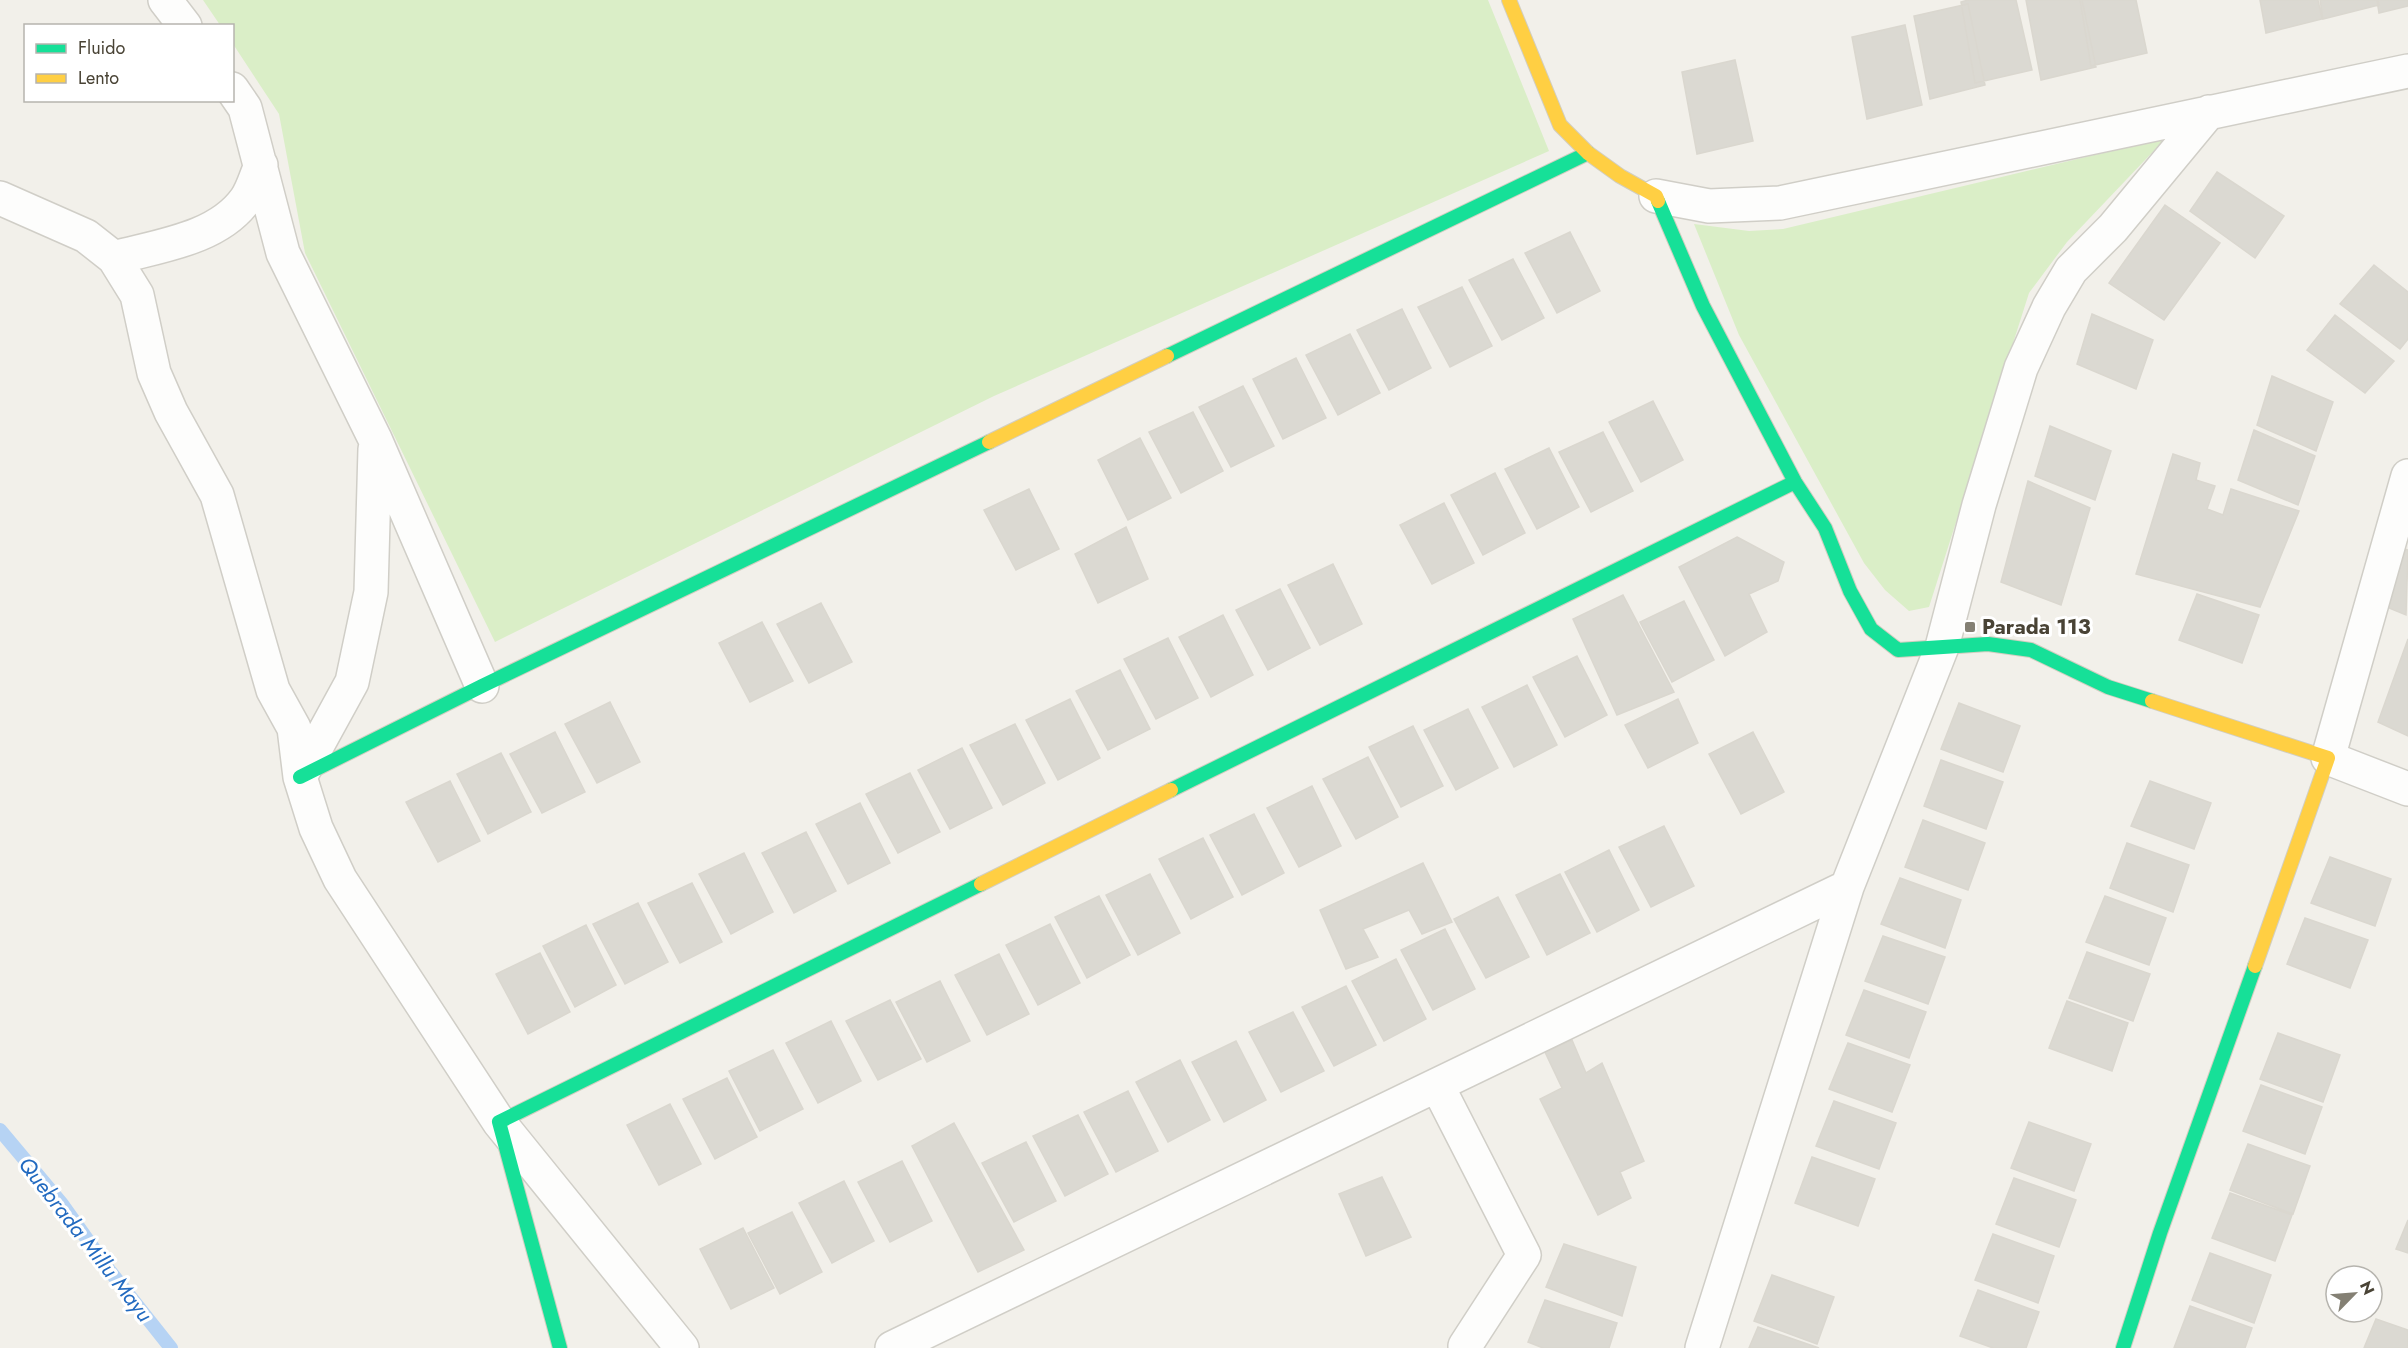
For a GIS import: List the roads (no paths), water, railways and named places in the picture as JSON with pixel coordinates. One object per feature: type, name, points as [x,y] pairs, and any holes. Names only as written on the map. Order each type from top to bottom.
[{"type":"street","points":[[165,0],[183,24]]},
{"type":"street","points":[[1509,0],[1560,125],[1588,153],[1620,176],[1656,196],[1709,206],[1780,203],[2408,70]]},
{"type":"street","points":[[234,92],[245,108],[283,253],[375,439],[482,686]]},
{"type":"street","points":[[1702,1348],[1846,886],[1942,646],[1979,505],[2021,368],[2049,307],[2071,270],[2113,228],[2209,112]]},
{"type":"street","points":[[300,777],[482,686],[1588,153]]},
{"type":"street","points":[[114,258],[194,236],[225,221],[247,198],[261,165]]},
{"type":"street","points":[[1656,196],[1703,306],[1795,482],[1826,528],[1850,591],[1871,629],[1898,650],[1989,644],[2031,650],[2108,687],[2328,758],[2408,789]]},
{"type":"street","points":[[0,198],[86,236],[114,258],[137,296],[154,373],[171,412],[217,495],[273,690],[294,728],[300,777],[316,828],[340,879],[499,1122],[682,1348]]},
{"type":"street","points":[[300,777],[352,682],[371,592],[375,439]]},
{"type":"street","points":[[2123,1348],[2160,1233],[2328,758],[2408,476]]},
{"type":"street","points":[[499,1122],[1795,482]]},
{"type":"street","points":[[892,1348],[1846,886]]},
{"type":"street","points":[[1437,1085],[1524,1255],[1465,1346]]},
{"type":"street","points":[[499,1122],[560,1348]]},
{"type":"waterway","name":"Quebrada Millu Mayu","points":[[0,1130],[62,1204],[109,1270],[171,1348]]},
{"type":"place","name":"Parada 113","points":[[1970,627]]}]
